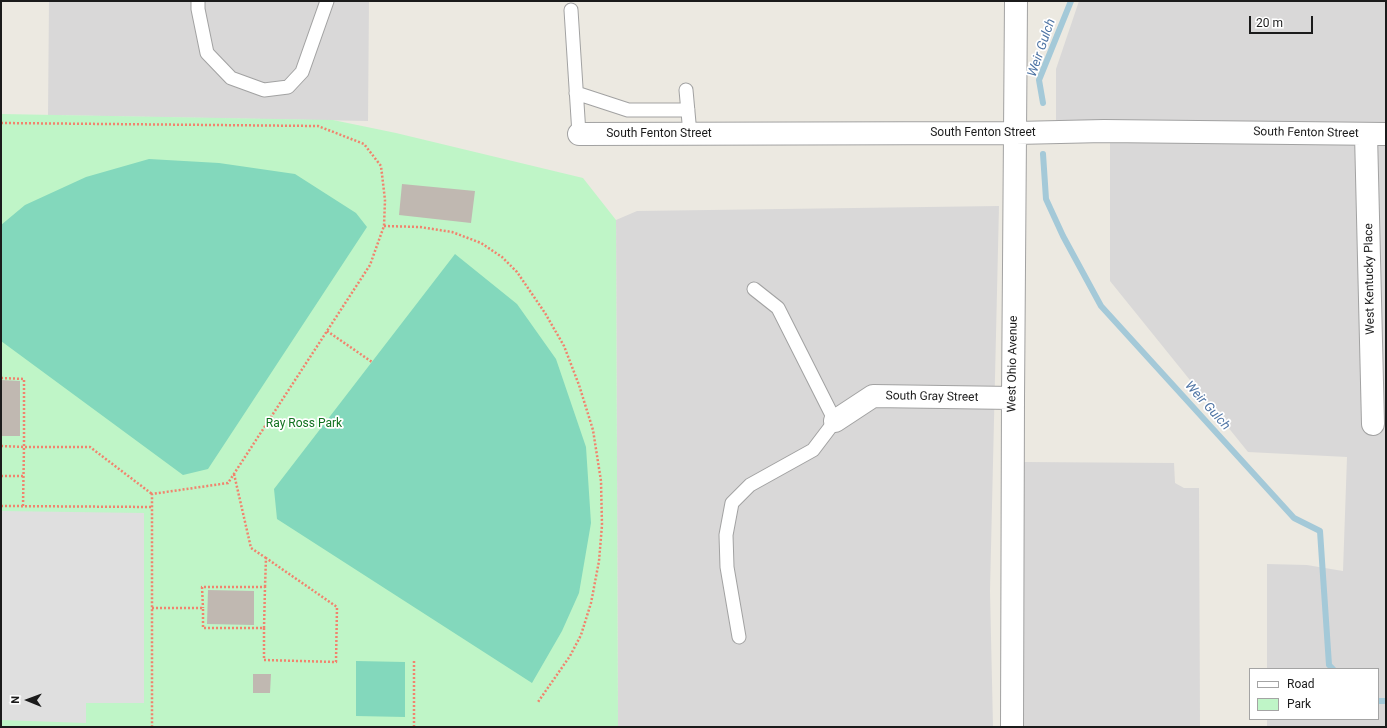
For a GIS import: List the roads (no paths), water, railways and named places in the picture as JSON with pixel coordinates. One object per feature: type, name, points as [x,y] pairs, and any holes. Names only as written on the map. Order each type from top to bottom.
[{"type":"street","name":"West Ohio Avenue","points":[[1012,727],[1016,1]]},
{"type":"street","name":"South Fenton Street","points":[[579,134],[1016,133],[1112,131],[1376,134]]},
{"type":"street","name":"West Kentucky Place","points":[[1373,424],[1376,134]]},
{"type":"street","name":"South Gray Street","points":[[835,421],[873,396],[1013,398]]},
{"type":"lane","points":[[198,1],[198,9],[207,53],[231,78],[264,90],[288,87],[302,72],[327,1]]},
{"type":"lane","points":[[570,10],[579,134]]},
{"type":"lane","points":[[686,90],[690,134]]},
{"type":"lane","points":[[576,93],[628,110],[688,110]]},
{"type":"lane","points":[[739,637],[727,567],[726,535],[732,503],[750,485],[813,450],[835,421],[778,308],[754,289]]},
{"type":"waterway","name":"Weir Gulch","points":[[1043,103],[1039,80],[1071,1]]},
{"type":"waterway","name":"Weir Gulch","points":[[1043,154],[1046,199],[1063,236],[1101,306],[1294,518],[1320,531],[1329,665],[1332,668]]},
{"type":"waterway","name":"Weir Gulch","points":[[1379,701],[1386,701]]},
{"type":"park label","name":"Ray Ross Park","points":[[304,424]]}]
